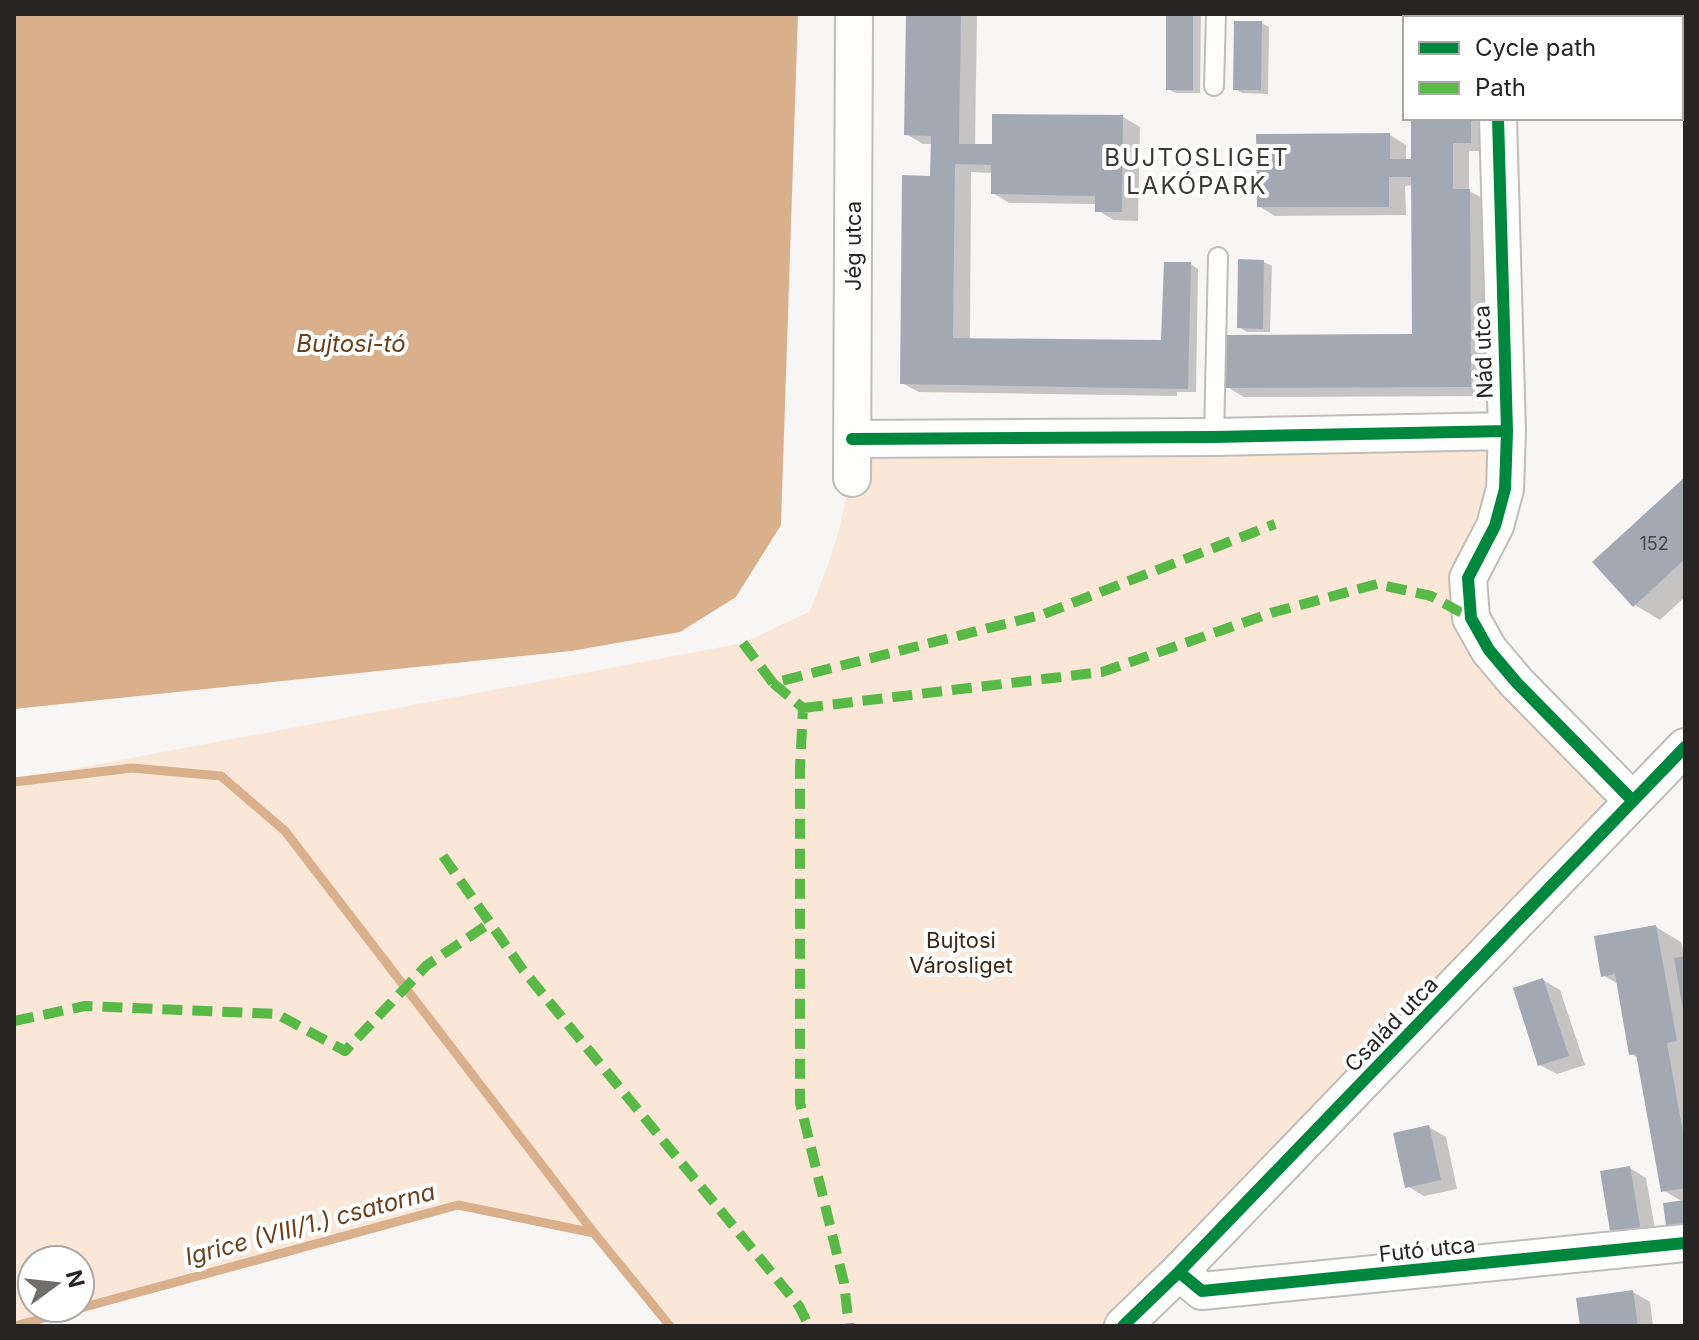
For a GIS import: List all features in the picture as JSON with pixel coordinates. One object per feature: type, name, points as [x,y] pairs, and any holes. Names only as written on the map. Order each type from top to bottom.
[{"type":"street","name":"Jég utca","points":[[852,478],[854,14]]},
{"type":"street","name":"Nád utca","points":[[1498,120],[1507,431],[1505,489],[1495,526],[1468,578],[1471,618],[1489,650],[1517,683],[1633,801]]},
{"type":"street","points":[[852,439],[1214,437],[1507,431]]},
{"type":"street","name":"Család utca","points":[[1123,1326],[1179,1272],[1685,747]]},
{"type":"street","name":"Futó utca","points":[[1179,1272],[1202,1291],[1685,1243]]},
{"type":"lane","points":[[1214,86],[1216,14]]},
{"type":"lane","points":[[1214,437],[1218,257]]},
{"type":"green space","name":"Bujtosi Városliget","points":[[1507,431],[1471,618],[1633,801],[1119,1326],[672,1326],[594,1233],[458,1205],[96,1304],[96,1244],[16,1244],[16,1324],[21,1324],[14,1326],[14,780],[743,643],[809,612],[840,527],[852,439]]},
{"type":"water","name":"Bujtosi-tó","points":[[14,14],[798,14],[781,525],[736,597],[680,632],[571,651],[14,709]]},
{"type":"building","points":[[906,14],[961,14],[959,144],[992,144],[992,114],[1123,115],[1122,212],[1095,212],[1095,196],[991,194],[991,165],[955,164],[953,338],[1161,340],[1164,262],[1191,262],[1188,389],[900,384],[902,175],[930,176],[931,136],[904,135]]},
{"type":"building","points":[[1166,14],[1193,14],[1193,90],[1166,90]]},
{"type":"building","points":[[1410,14],[1470,14],[1470,16]]},
{"type":"building","points":[[1234,21],[1262,21],[1261,90],[1233,90]]},
{"type":"building","points":[[1411,120],[1471,120],[1471,143],[1453,143],[1453,189],[1470,189],[1471,387],[1225,388],[1224,335],[1412,334],[1411,177],[1389,177],[1389,207],[1257,207],[1256,134],[1390,133],[1390,159],[1411,159]]},
{"type":"building","points":[[1238,259],[1264,260],[1263,329],[1237,328]]},
{"type":"building","points":[[1685,477],[1685,559],[1633,607],[1592,562]]},
{"type":"building","points":[[1656,925],[1677,1041],[1667,1043],[1685,1144],[1685,1188],[1661,1192],[1636,1054],[1629,1055],[1615,974],[1601,977],[1594,936]]},
{"type":"building","points":[[1685,956],[1685,1010],[1683,1010],[1674,958]]},
{"type":"building","points":[[1543,978],[1569,1056],[1538,1066],[1513,988]]},
{"type":"building","points":[[1429,1125],[1441,1180],[1405,1188],[1393,1133]]},
{"type":"building","points":[[1630,1166],[1641,1232],[1611,1237],[1600,1171]]},
{"type":"building","points":[[1685,1200],[1685,1230],[1667,1233],[1663,1203]]},
{"type":"building","points":[[1633,1290],[1638,1326],[1580,1326],[1576,1298]]},
{"type":"waterway","points":[[14,782],[132,768],[221,776],[285,831],[594,1233]]},
{"type":"waterway","name":"Igrice (VIII/1.) csatorna","points":[[15,1326],[458,1205],[594,1233],[670,1326]]},
{"type":"marked path","points":[[743,643],[773,683],[1044,614],[1275,524]]},
{"type":"marked path","points":[[803,708],[1102,672],[1271,613],[1377,584],[1431,596],[1471,618]]},
{"type":"marked path","points":[[773,683],[803,708],[800,768],[800,1103],[844,1283],[849,1326]]},
{"type":"marked path","points":[[443,856],[523,970],[799,1306],[809,1326]]},
{"type":"marked path","points":[[14,1021],[85,1006],[277,1014],[345,1051],[427,965],[490,923]]},
{"type":"cycle path","points":[[1498,120],[1507,431],[1505,489],[1495,526],[1468,578],[1471,618],[1489,650],[1517,683],[1633,801]]},
{"type":"cycle path","points":[[852,439],[1214,437],[1507,431]]},
{"type":"cycle path","points":[[1123,1326],[1179,1272],[1685,747]]},
{"type":"cycle path","points":[[1179,1272],[1202,1291],[1685,1243]]},
{"type":"district","name":"BUJTOSLIGET LAKÓPARK","points":[[1197,171]]}]
